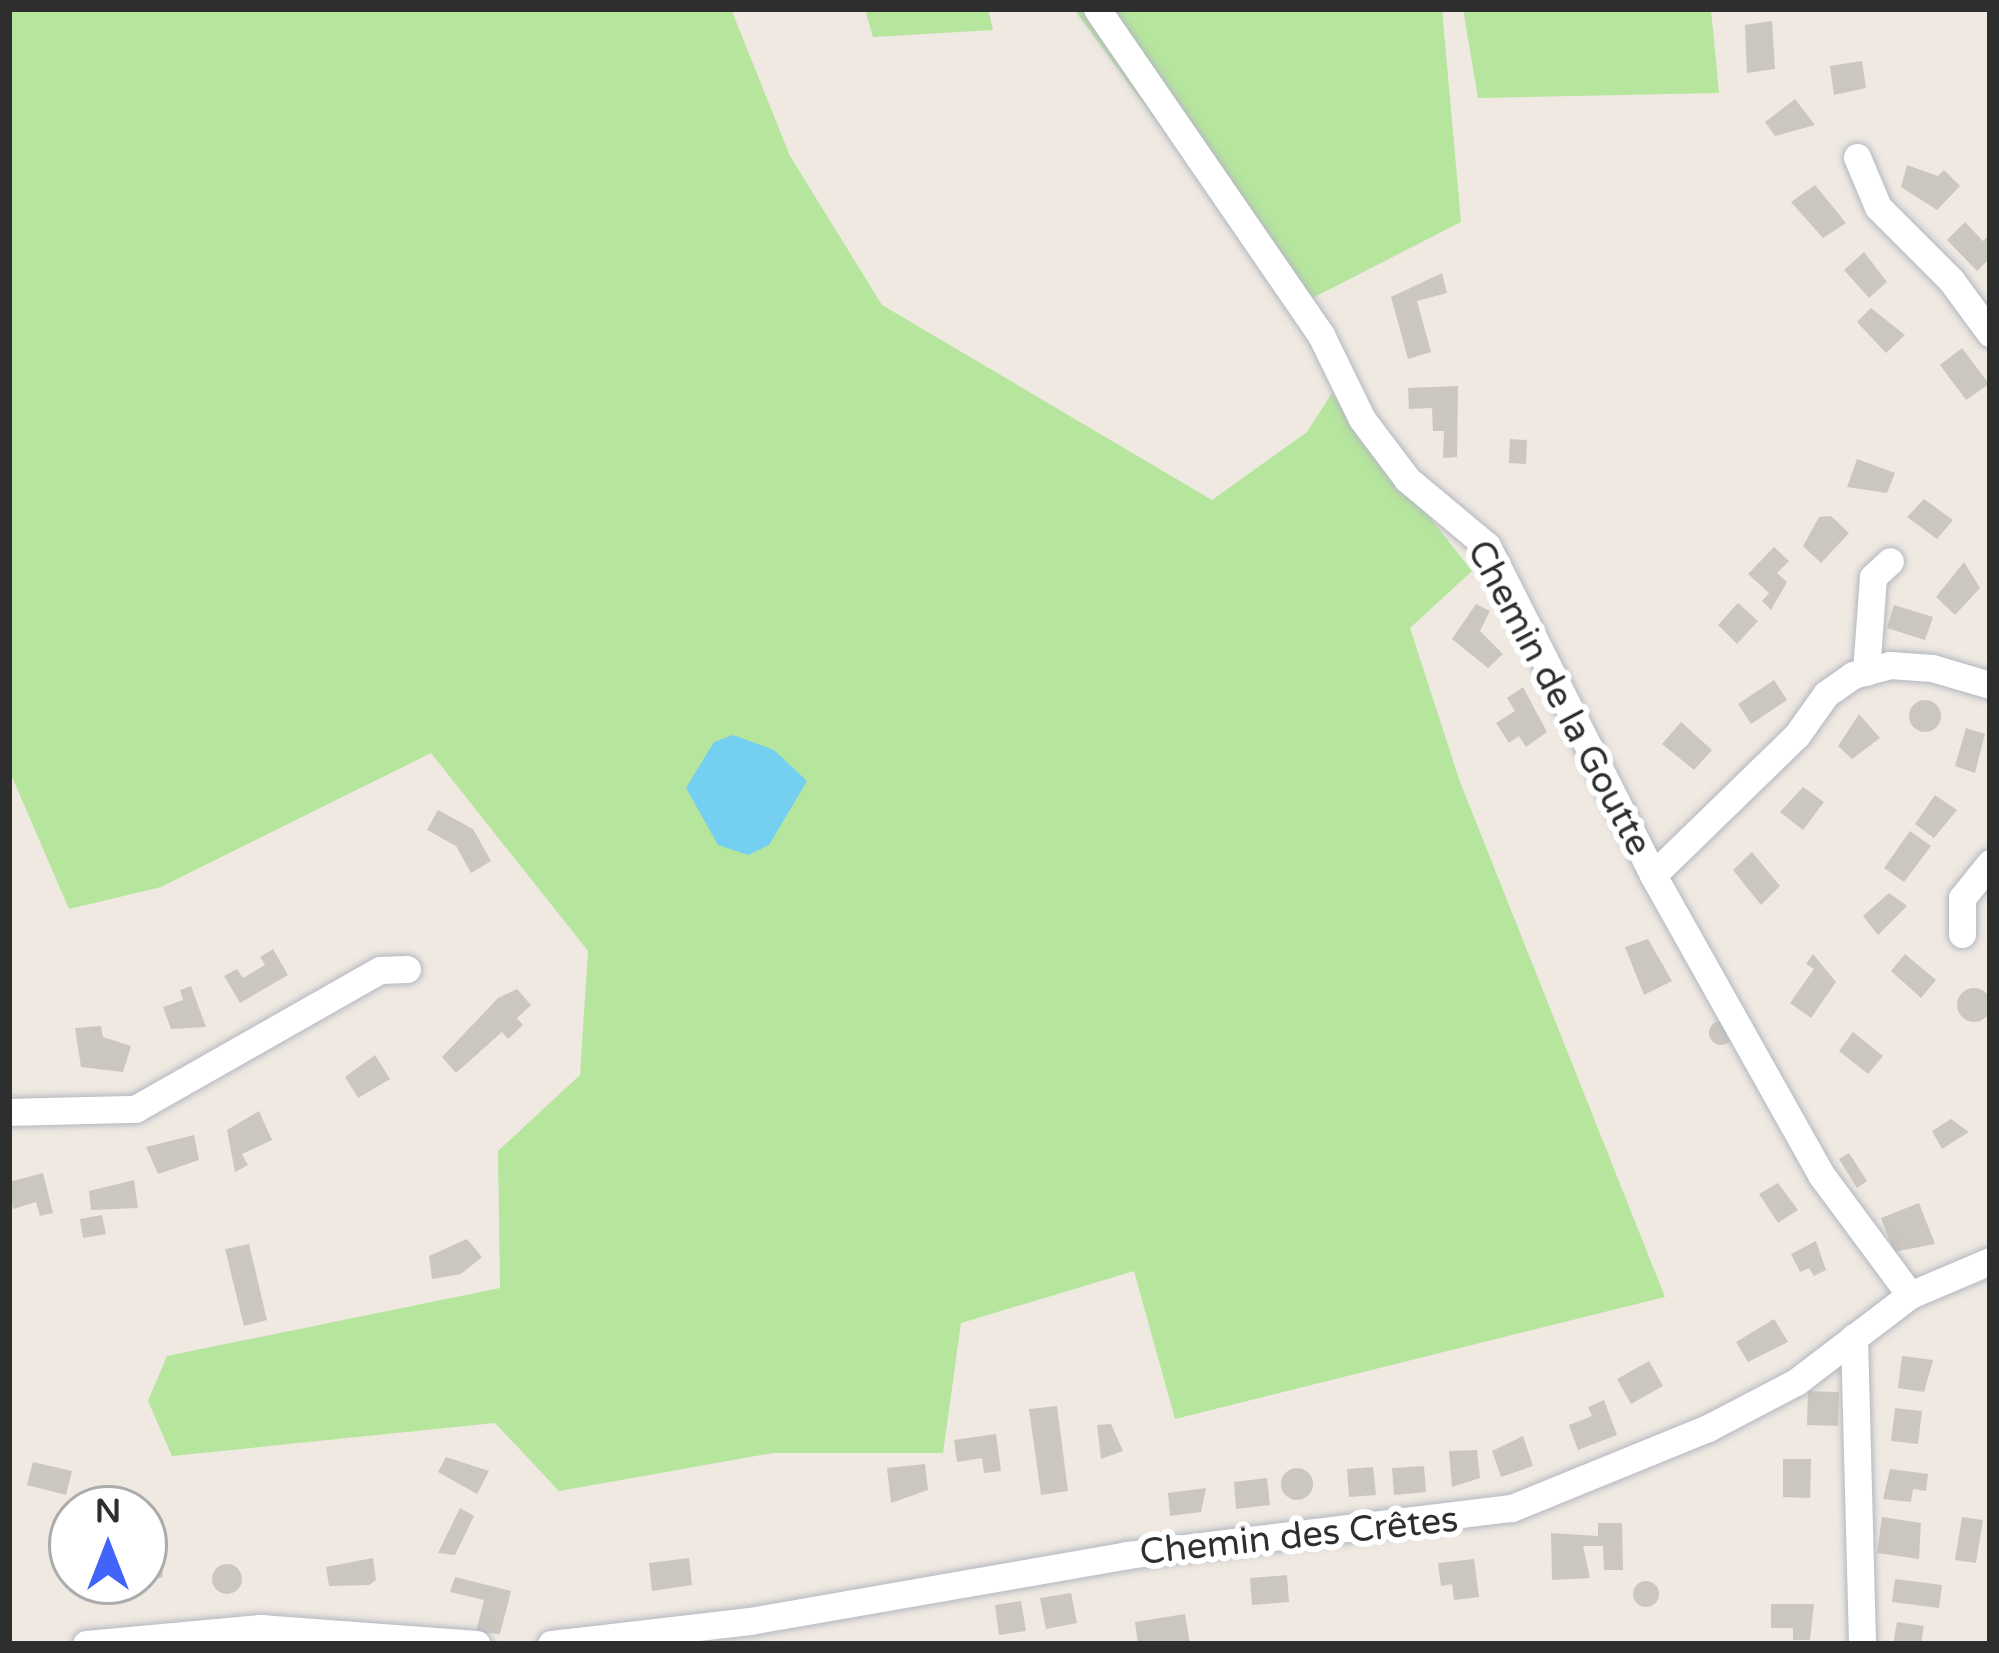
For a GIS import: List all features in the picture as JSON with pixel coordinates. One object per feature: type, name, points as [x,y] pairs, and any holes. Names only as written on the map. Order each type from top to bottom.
[{"type":"street","name":"Chemin de la Goutte","points":[[1096,9],[1321,335],[1373,434],[1407,479],[1487,546],[1653,875],[1822,1176],[1910,1295]]},
{"type":"street","points":[[1857,157],[1878,207],[1952,280],[1990,333]]},
{"type":"street","points":[[1866,672],[1873,577],[1890,561]]},
{"type":"street","points":[[1653,875],[1797,735],[1826,694],[1866,672],[1932,668],[1990,685]]},
{"type":"street","points":[[1962,934],[1962,898],[1990,863]]},
{"type":"street","points":[[9,1112],[135,1109],[380,970],[407,969]]},
{"type":"street","name":"Chemin des Crêtes","points":[[551,1644],[750,1621],[1213,1543],[1495,1512],[1708,1429],[1796,1382],[1910,1295],[1990,1261]]},
{"type":"street","points":[[1854,1337],[1862,1644]]},
{"type":"street","points":[[86,1644],[260,1628],[476,1644]]},
{"type":"green space","points":[[9,9],[731,9],[790,156],[882,305],[1212,500],[1307,432],[1332,393],[1472,571],[1410,628],[1460,782],[1665,1297],[1175,1419],[1134,1271],[961,1323],[943,1453],[773,1453],[559,1491],[495,1423],[172,1456],[148,1401],[167,1356],[500,1288],[498,1151],[580,1075],[588,951],[431,753],[161,887],[69,909],[9,770]]},
{"type":"green space","points":[[865,9],[988,9],[993,30],[873,37]]},
{"type":"green space","points":[[1074,9],[1442,9],[1461,222],[1293,308]]},
{"type":"green space","points":[[1463,9],[1711,9],[1719,93],[1478,98]]},
{"type":"water","points":[[733,735],[774,750],[807,781],[769,845],[748,855],[718,845],[686,788],[714,742]]},
{"type":"building","points":[[1772,21],[1775,69],[1747,73],[1745,25]]},
{"type":"building","points":[[1862,61],[1866,88],[1834,95],[1830,66]]},
{"type":"building","points":[[1795,99],[1815,125],[1775,136],[1765,122]]},
{"type":"building","points":[[1907,165],[1938,176],[1944,170],[1960,186],[1937,210],[1901,187]]},
{"type":"building","points":[[1815,185],[1846,223],[1823,238],[1791,202]]},
{"type":"building","points":[[1965,222],[1983,241],[1990,234],[1990,258],[1977,271],[1947,240]]},
{"type":"building","points":[[1864,252],[1887,282],[1869,298],[1844,270]]},
{"type":"building","points":[[1442,273],[1447,293],[1417,301],[1431,352],[1408,359],[1391,297]]},
{"type":"building","points":[[1871,308],[1905,335],[1886,353],[1857,322]]},
{"type":"building","points":[[1962,348],[1989,384],[1966,400],[1940,365]]},
{"type":"building","points":[[1458,386],[1457,457],[1443,458],[1444,431],[1433,431],[1432,408],[1409,409],[1408,388]]},
{"type":"building","points":[[1510,439],[1527,440],[1526,464],[1509,463]]},
{"type":"building","points":[[1857,459],[1895,473],[1887,493],[1847,487]]},
{"type":"building","points":[[1924,499],[1953,520],[1937,539],[1907,517]]},
{"type":"building","points":[[1831,516],[1849,533],[1821,563],[1803,546],[1819,517]]},
{"type":"building","points":[[1774,547],[1789,561],[1777,573],[1787,582],[1771,610],[1762,601],[1769,593],[1748,574]]},
{"type":"building","points":[[1964,562],[1980,588],[1955,615],[1936,597]]},
{"type":"building","points":[[1738,603],[1758,621],[1737,644],[1718,625]]},
{"type":"building","points":[[1476,604],[1490,611],[1480,631],[1503,654],[1488,668],[1452,639]]},
{"type":"building","points":[[1894,605],[1933,617],[1925,640],[1887,628]]},
{"type":"building","points":[[1774,680],[1787,700],[1751,724],[1738,704]]},
{"type":"building","points":[[1523,687],[1547,732],[1526,747],[1519,736],[1509,743],[1496,723],[1515,711],[1507,698]]},
{"type":"building","points":[[1925,700],[1936,705],[1941,716],[1936,727],[1925,732],[1914,727],[1909,716],[1914,705]]},
{"type":"building","points":[[1859,714],[1880,738],[1852,759],[1838,746]]},
{"type":"building","points":[[1681,722],[1712,750],[1694,770],[1662,744]]},
{"type":"building","points":[[1966,728],[1985,734],[1975,773],[1955,766]]},
{"type":"building","points":[[1803,787],[1824,802],[1803,830],[1780,812]]},
{"type":"building","points":[[1935,795],[1957,810],[1934,838],[1915,824]]},
{"type":"building","points":[[438,810],[473,829],[491,861],[471,873],[456,846],[427,830]]},
{"type":"building","points":[[1910,831],[1931,846],[1904,882],[1884,868]]},
{"type":"building","points":[[1752,852],[1780,886],[1761,905],[1733,870]]},
{"type":"building","points":[[1889,893],[1907,906],[1878,935],[1863,916]]},
{"type":"building","points":[[1648,939],[1672,981],[1644,995],[1625,947]]},
{"type":"building","points":[[273,949],[288,975],[240,1003],[224,976],[237,969],[243,978],[265,965],[260,957]]},
{"type":"building","points":[[1813,954],[1836,982],[1811,1018],[1790,1003],[1814,969],[1806,964]]},
{"type":"building","points":[[1905,954],[1936,980],[1921,998],[1891,971]]},
{"type":"building","points":[[191,986],[206,1027],[171,1029],[163,1007],[183,1000],[180,990]]},
{"type":"building","points":[[1974,988],[1986,993],[1991,1005],[1986,1017],[1974,1022],[1962,1017],[1957,1005],[1962,993]]},
{"type":"building","points":[[517,989],[531,1005],[517,1018],[523,1025],[508,1039],[502,1032],[456,1073],[442,1057],[498,998]]},
{"type":"building","points":[[1721,1021],[1730,1024],[1730,1042],[1721,1045],[1712,1042],[1709,1033],[1712,1024]]},
{"type":"building","points":[[101,1026],[103,1037],[131,1046],[123,1072],[81,1067],[75,1028]]},
{"type":"building","points":[[1853,1032],[1883,1056],[1868,1074],[1839,1051]]},
{"type":"building","points":[[375,1055],[390,1079],[358,1098],[345,1077]]},
{"type":"building","points":[[259,1111],[272,1140],[242,1154],[248,1165],[235,1172],[227,1130]]},
{"type":"building","points":[[1951,1119],[1969,1132],[1942,1149],[1932,1131]]},
{"type":"building","points":[[194,1135],[199,1160],[158,1174],[146,1147]]},
{"type":"building","points":[[1849,1153],[1867,1181],[1857,1188],[1839,1159]]},
{"type":"building","points":[[43,1173],[53,1213],[40,1216],[36,1202],[13,1209],[9,1182]]},
{"type":"building","points":[[134,1180],[138,1208],[91,1210],[89,1191]]},
{"type":"building","points":[[1778,1183],[1798,1210],[1778,1223],[1759,1194]]},
{"type":"building","points":[[1919,1203],[1935,1244],[1894,1252],[1881,1218]]},
{"type":"building","points":[[102,1215],[106,1234],[83,1238],[80,1219]]},
{"type":"building","points":[[467,1239],[482,1257],[461,1274],[432,1279],[429,1256]]},
{"type":"building","points":[[1816,1241],[1826,1270],[1814,1276],[1809,1268],[1800,1272],[1791,1254]]},
{"type":"building","points":[[249,1244],[267,1320],[244,1326],[225,1249]]},
{"type":"building","points":[[1774,1319],[1788,1342],[1748,1362],[1736,1342]]},
{"type":"building","points":[[1902,1356],[1933,1360],[1924,1392],[1898,1388]]},
{"type":"building","points":[[1649,1361],[1663,1386],[1631,1404],[1617,1379]]},
{"type":"building","points":[[1808,1391],[1839,1392],[1838,1426],[1807,1425]]},
{"type":"building","points":[[1604,1400],[1617,1435],[1578,1450],[1569,1425],[1592,1416],[1588,1407]]},
{"type":"building","points":[[1057,1406],[1068,1491],[1041,1495],[1029,1409]]},
{"type":"building","points":[[1895,1408],[1922,1411],[1918,1444],[1891,1441]]},
{"type":"building","points":[[1111,1424],[1123,1451],[1101,1459],[1097,1425]]},
{"type":"building","points":[[996,1434],[1001,1471],[984,1473],[982,1458],[957,1462],[954,1440]]},
{"type":"building","points":[[1523,1436],[1533,1466],[1501,1477],[1492,1451]]},
{"type":"building","points":[[1477,1450],[1480,1478],[1452,1487],[1449,1451]]},
{"type":"building","points":[[446,1457],[489,1471],[477,1494],[438,1472]]},
{"type":"building","points":[[1783,1459],[1811,1459],[1810,1498],[1783,1497]]},
{"type":"building","points":[[33,1462],[72,1471],[68,1485],[48,1485],[48,1490],[27,1485]]},
{"type":"building","points":[[925,1464],[928,1490],[891,1503],[887,1468]]},
{"type":"building","points":[[1424,1466],[1426,1492],[1394,1495],[1392,1468]]},
{"type":"building","points":[[1373,1467],[1376,1495],[1349,1497],[1347,1469]]},
{"type":"building","points":[[1297,1468],[1309,1472],[1313,1484],[1309,1496],[1297,1500],[1285,1496],[1281,1484],[1285,1472]]},
{"type":"building","points":[[1890,1469],[1928,1474],[1926,1491],[1913,1489],[1911,1502],[1883,1499]]},
{"type":"building","points":[[1267,1478],[1270,1505],[1236,1509],[1234,1482]]},
{"type":"building","points":[[1206,1488],[1201,1512],[1170,1516],[1168,1493]]},
{"type":"building","points":[[460,1508],[474,1516],[455,1555],[438,1553]]},
{"type":"building","points":[[1882,1517],[1921,1523],[1919,1559],[1877,1553]]},
{"type":"building","points":[[1962,1517],[1983,1520],[1976,1563],[1955,1560]]},
{"type":"building","points":[[1598,1523],[1622,1523],[1623,1570],[1604,1570],[1603,1546],[1583,1546],[1590,1578],[1552,1580],[1551,1533],[1598,1536]]},
{"type":"building","points":[[373,1558],[376,1580],[369,1585],[329,1586],[326,1567]]},
{"type":"building","points":[[689,1558],[692,1585],[652,1591],[649,1563]]},
{"type":"building","points":[[1474,1559],[1479,1597],[1454,1600],[1452,1584],[1441,1586],[1438,1563]]},
{"type":"building","points":[[227,1564],[242,1579],[227,1594],[212,1579]]},
{"type":"building","points":[[1287,1575],[1289,1602],[1252,1605],[1250,1578]]},
{"type":"building","points":[[455,1577],[511,1591],[500,1634],[476,1632],[484,1600],[450,1592]]},
{"type":"building","points":[[1895,1579],[1942,1585],[1939,1608],[1892,1602]]},
{"type":"building","points":[[1646,1581],[1659,1594],[1646,1607],[1633,1594]]},
{"type":"building","points":[[1071,1593],[1077,1623],[1046,1629],[1040,1598]]},
{"type":"building","points":[[1021,1601],[1026,1631],[999,1635],[995,1605]]},
{"type":"building","points":[[1771,1604],[1814,1604],[1810,1640],[1793,1640],[1793,1628],[1771,1628]]},
{"type":"building","points":[[1185,1614],[1190,1644],[1138,1644],[1135,1622]]},
{"type":"building","points":[[1897,1622],[1924,1626],[1921,1644],[1893,1644]]}]
